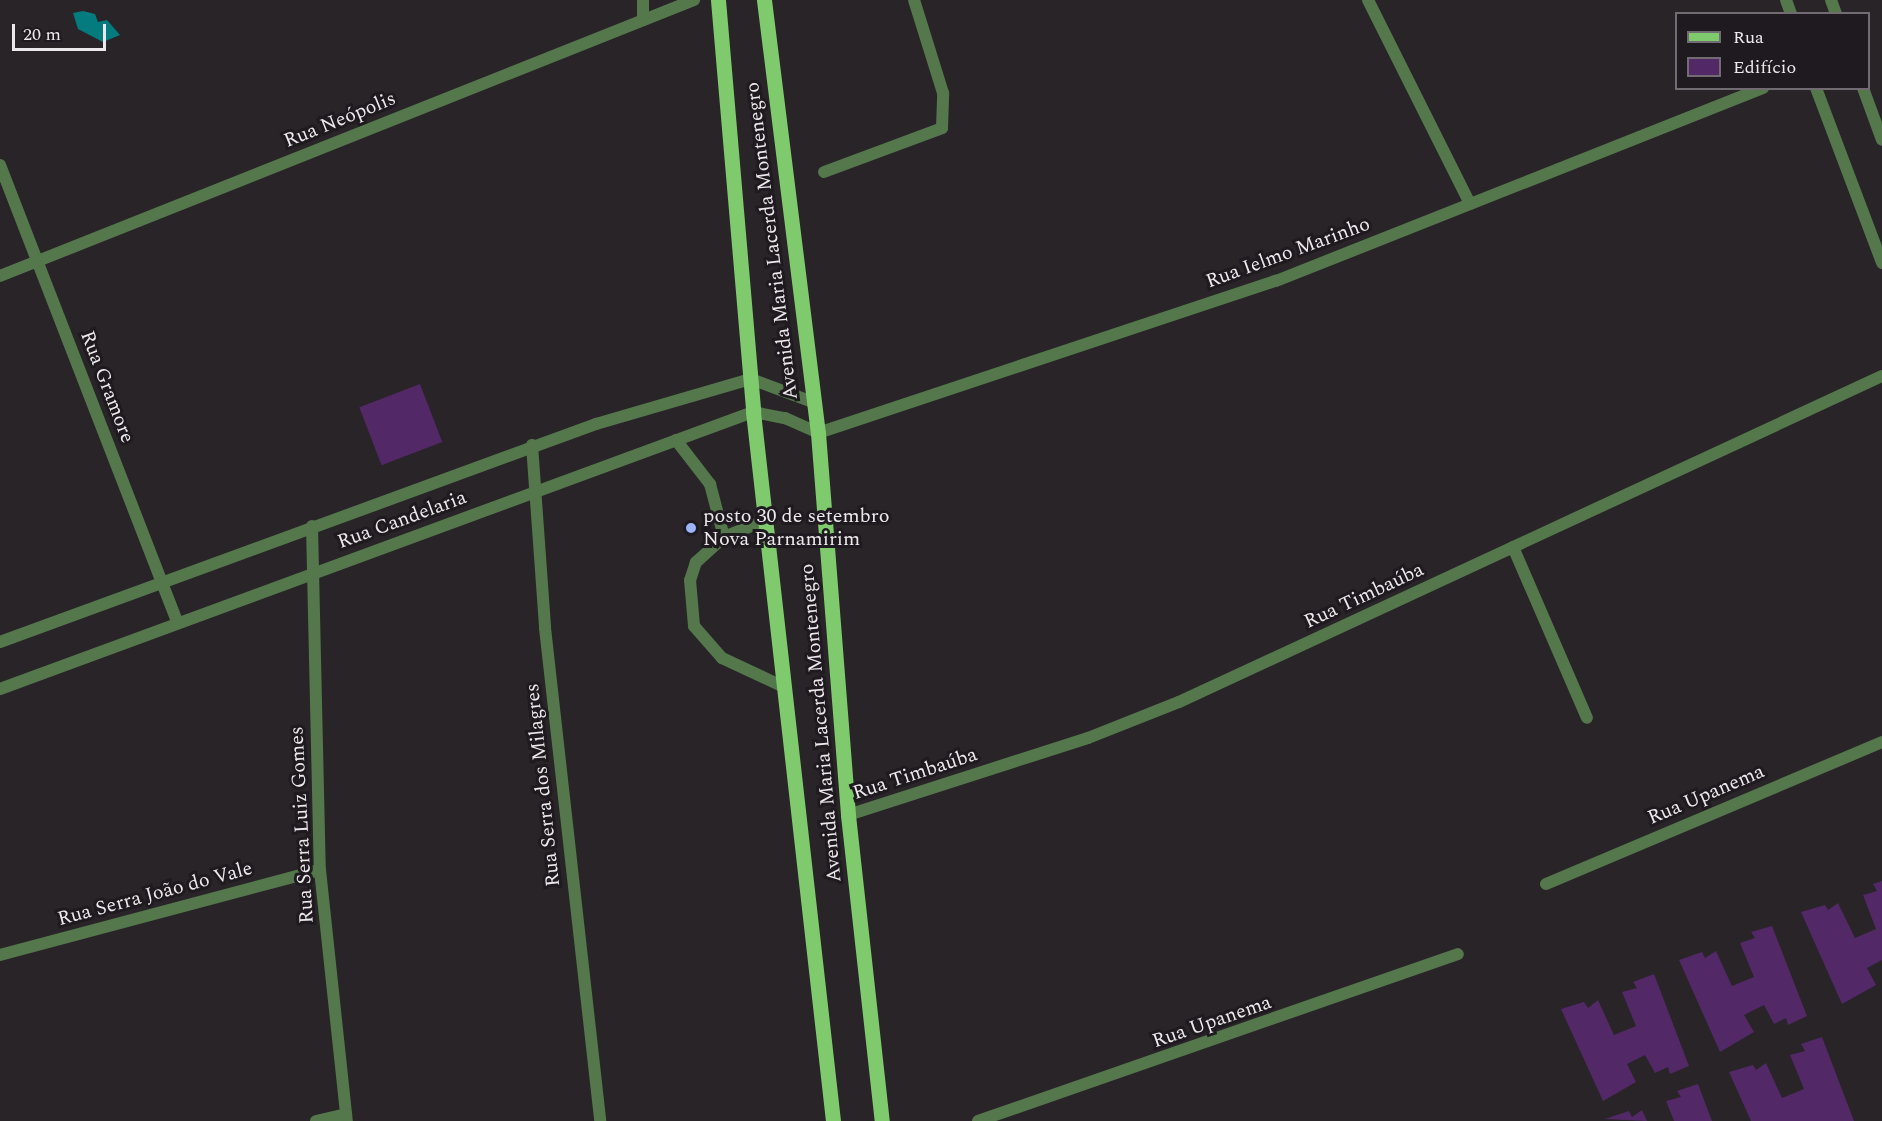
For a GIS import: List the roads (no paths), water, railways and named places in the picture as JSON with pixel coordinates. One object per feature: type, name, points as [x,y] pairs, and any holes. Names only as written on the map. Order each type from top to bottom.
[{"type":"main road","name":"Avenida Maria Lacerda Montenegro","points":[[718,0],[753,412],[833,1121]]},
{"type":"main road","name":"Avenida Maria Lacerda Montenegro","points":[[764,0],[818,433],[848,815],[882,1121]]},
{"type":"street","points":[[643,0],[643,20]]},
{"type":"street","name":"Rua Neópolis","points":[[0,276],[694,0]]},
{"type":"street","points":[[824,172],[942,128],[943,93],[914,0]]},
{"type":"street","points":[[1368,0],[1470,204]]},
{"type":"street","name":"Rua Ielmo Marinho","points":[[818,433],[1276,280],[1759,90]]},
{"type":"street","points":[[1817,90],[1882,263]]},
{"type":"street","points":[[1864,90],[1882,140]]},
{"type":"street","name":"Rua Gramore","points":[[0,165],[178,623]]},
{"type":"street","name":"Rua Timbaúba","points":[[848,815],[1088,738],[1179,702],[1882,376]]},
{"type":"street","points":[[751,379],[813,402]]},
{"type":"street","name":"Rua Candelaria","points":[[0,642],[532,445],[751,379]]},
{"type":"street","points":[[753,412],[785,418],[818,433]]},
{"type":"street","name":"Rua Candelaria","points":[[0,689],[753,412]]},
{"type":"street","points":[[676,440],[710,484],[724,537]]},
{"type":"street","name":"Rua Serra dos Milagres","points":[[532,445],[545,628],[600,1121]]},
{"type":"street","points":[[766,520],[724,537],[696,562],[690,580],[693,626],[722,658],[784,687]]},
{"type":"street","name":"Rua Serra Luiz Gomes","points":[[312,526],[320,870],[347,1117]]},
{"type":"street","points":[[1513,548],[1587,718]]},
{"type":"street","name":"Rua Upanema","points":[[1546,884],[1882,742]]},
{"type":"street","name":"Rua Serra João do Vale","points":[[0,955],[320,870]]},
{"type":"street","name":"Rua Upanema","points":[[978,1121],[1458,954]]},
{"type":"street","points":[[316,1121],[347,1117]]},
{"type":"water","points":[[83,11],[95,14],[98,22],[107,20],[120,35],[103,42],[78,29],[73,13]]},
{"type":"place","name":"posto 30 de setembro Nova Parnamirim","points":[[691,528]]}]
